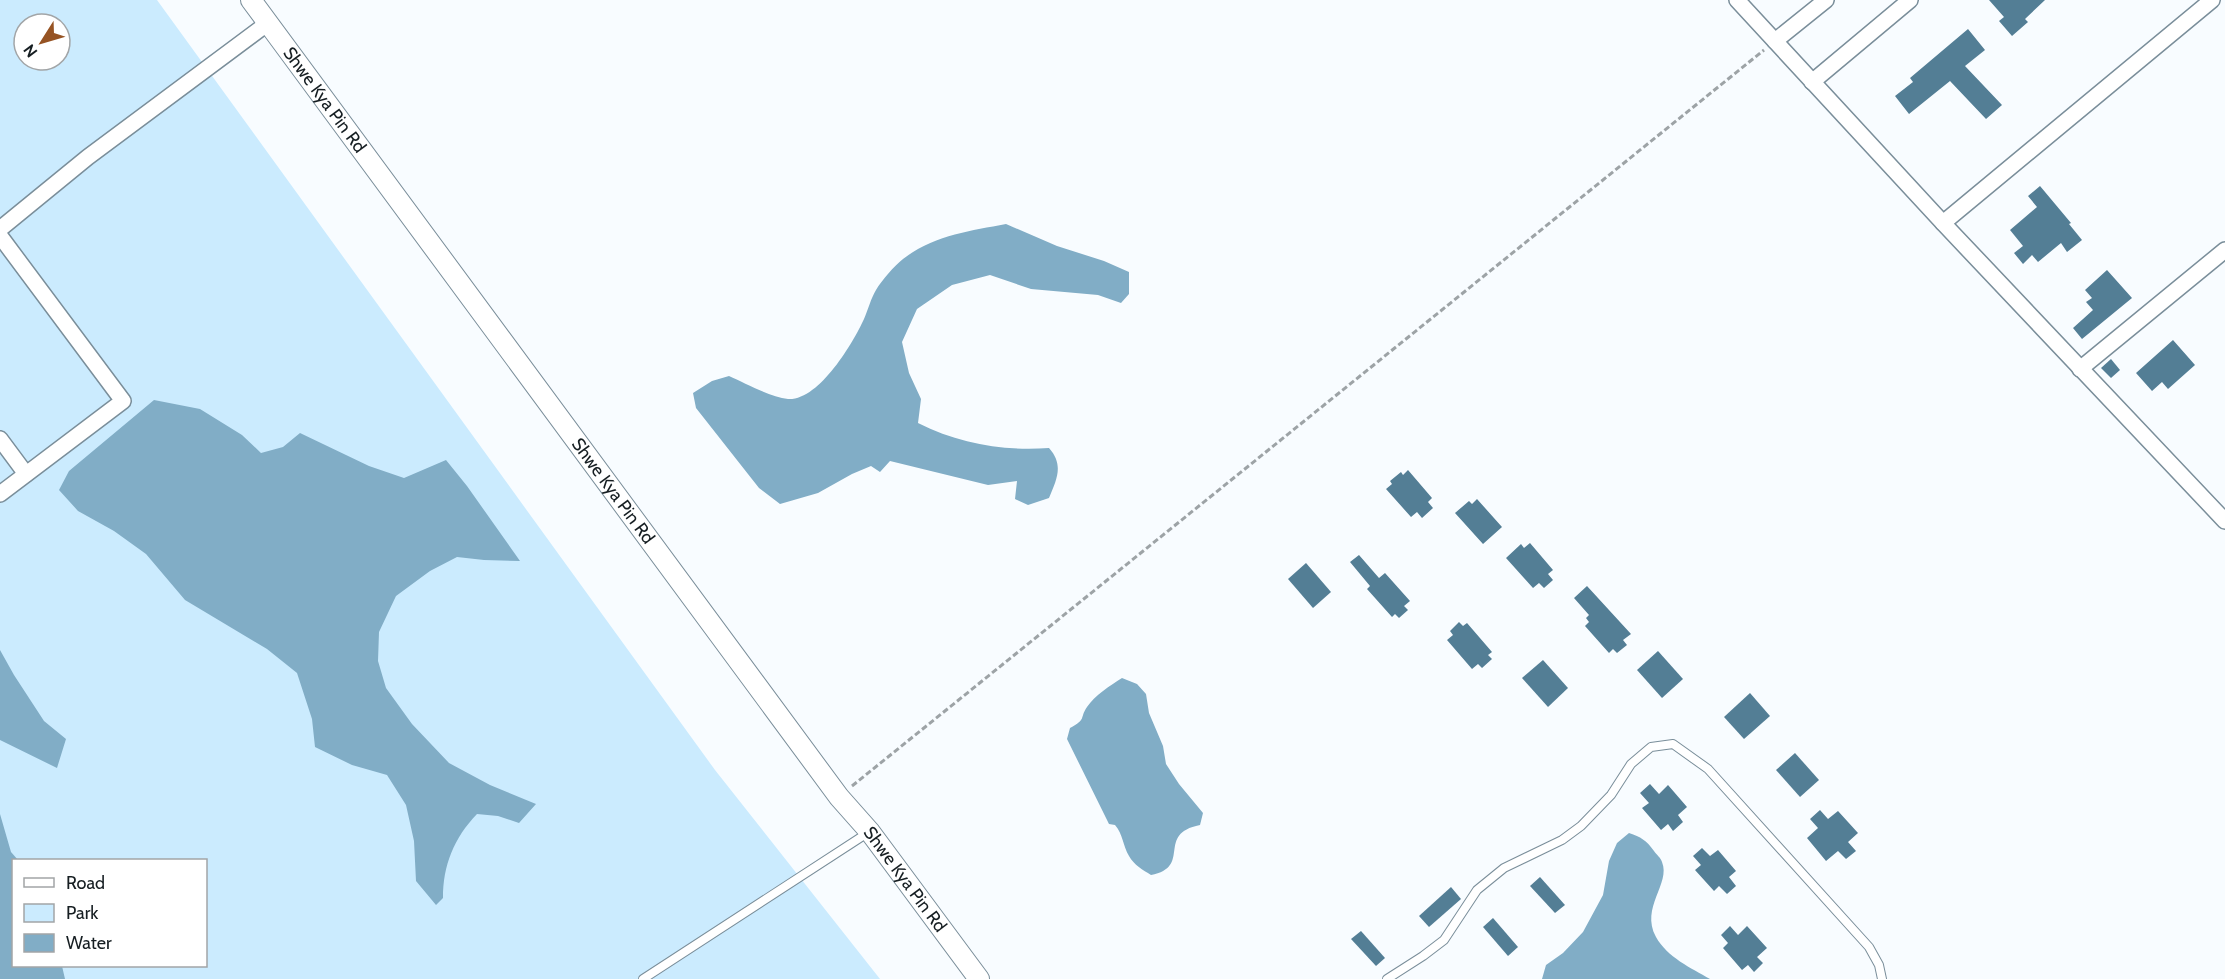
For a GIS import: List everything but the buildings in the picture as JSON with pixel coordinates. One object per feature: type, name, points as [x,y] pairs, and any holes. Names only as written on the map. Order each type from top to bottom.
[{"type":"street","name":"Shwe Kya Pin Rd","points":[[251,0],[839,797],[870,832],[978,979]]},
{"type":"street","points":[[1737,0],[1942,223],[2225,521]]},
{"type":"street","points":[[1775,41],[1826,0]]},
{"type":"street","points":[[1812,82],[1910,0]]},
{"type":"street","points":[[1942,223],[2212,0]]},
{"type":"street","points":[[0,229],[88,158],[268,23]]},
{"type":"street","points":[[0,236],[123,401],[0,494]]},
{"type":"street","points":[[2080,369],[2225,250]]},
{"type":"street","points":[[0,439],[26,474]]},
{"type":"lane","points":[[1386,979],[1444,940],[1477,890],[1504,868],[1562,840],[1581,826],[1611,795],[1631,764],[1651,747],[1673,744],[1708,769],[1869,947],[1879,965],[1882,979]]},
{"type":"lane","points":[[643,979],[870,832]]},
{"type":"path","points":[[839,797],[1775,41]]},
{"type":"green space","points":[[0,0],[157,0],[715,770],[880,979],[0,979]]},
{"type":"water","points":[[1006,224],[1057,246],[1104,261],[1129,272],[1129,294],[1121,303],[1098,295],[1031,289],[990,275],[952,285],[917,309],[902,342],[909,373],[921,399],[918,423],[966,441],[998,447],[1049,448],[1054,454],[1058,472],[1049,498],[1028,505],[1015,499],[1017,481],[988,485],[890,461],[880,472],[871,466],[818,493],[780,504],[759,488],[696,408],[693,393],[712,381],[729,376],[773,396],[788,399],[800,397],[811,391],[834,369],[859,329],[876,290],[888,273],[900,262],[927,244],[940,239]]},
{"type":"water","points":[[154,400],[200,409],[242,435],[261,453],[283,447],[300,433],[369,466],[404,478],[446,460],[520,561],[457,557],[430,571],[396,596],[379,632],[378,661],[386,688],[412,724],[449,763],[490,785],[536,804],[519,823],[498,816],[477,814],[456,842],[451,853],[445,874],[443,898],[436,905],[416,881],[414,841],[406,805],[387,775],[352,765],[315,747],[312,719],[297,673],[267,649],[185,600],[146,554],[114,531],[78,511],[59,490],[69,471]]},
{"type":"water","points":[[0,650],[44,721],[66,739],[57,768],[0,740]]},
{"type":"water","points":[[1122,678],[1137,684],[1146,694],[1149,713],[1163,746],[1166,764],[1203,813],[1200,825],[1187,829],[1179,835],[1170,865],[1163,871],[1151,875],[1131,859],[1118,829],[1115,825],[1109,824],[1067,739],[1070,728],[1081,721],[1090,703]]},
{"type":"water","points":[[0,814],[11,852],[17,859],[12,859],[12,967],[62,967],[65,979],[0,979]]},
{"type":"water","points":[[1629,833],[1646,842],[1662,862],[1663,879],[1651,916],[1656,937],[1673,956],[1710,979],[1542,979],[1546,965],[1563,953],[1583,932],[1603,895],[1609,861],[1617,843]]}]
